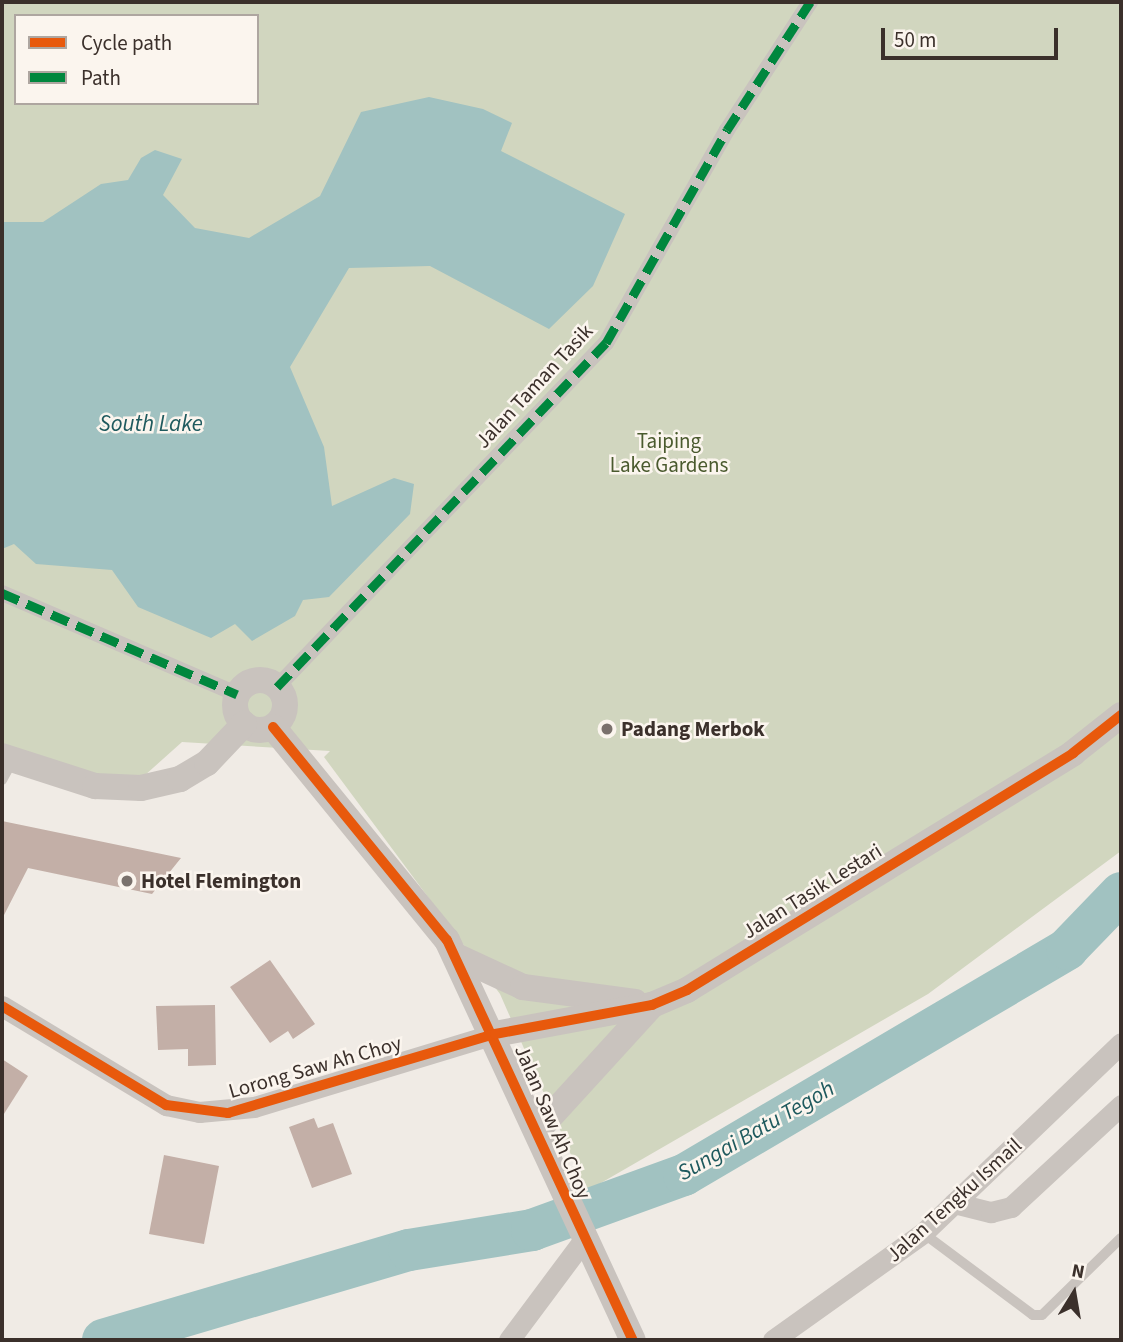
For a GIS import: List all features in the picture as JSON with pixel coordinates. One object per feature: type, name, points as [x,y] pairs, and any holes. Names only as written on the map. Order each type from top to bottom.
[{"type":"street","name":"Jalan Taman Tasik","points":[[277,687],[606,343],[727,130],[810,2]]},
{"type":"street","points":[[2,593],[237,694]]},
{"type":"street","points":[[255,680],[277,687],[285,708],[272,727],[244,724],[236,713],[237,694],[255,680]]},
{"type":"street","name":"Jalan Tasik Lestari","points":[[495,1034],[652,1004],[687,990],[1073,753],[1121,715]]},
{"type":"street","points":[[5,766],[95,786],[141,788],[180,779],[207,762],[244,724]]},
{"type":"street","name":"Jalan Saw Ah Choy","points":[[272,727],[424,905],[456,956],[538,1130],[580,1235],[633,1340]]},
{"type":"street","points":[[456,956],[523,987],[652,1004]]},
{"type":"street","points":[[538,1130],[652,1004]]},
{"type":"street","name":"Lorong Saw Ah Choy","points":[[2,1006],[166,1105],[199,1112],[254,1107],[495,1034]]},
{"type":"street","name":"Jalan Tengku Ismail","points":[[773,1340],[923,1233],[1121,1043]]},
{"type":"street","points":[[954,1203],[991,1212],[1011,1207],[1121,1105]]},
{"type":"street","points":[[509,1340],[580,1235]]},
{"type":"lane","points":[[923,1233],[1033,1315],[1042,1315],[1121,1238]]},
{"type":"green space","name":"Taiping Lake Gardens","points":[[2,2],[1121,2],[1121,851],[928,994],[587,1191],[500,994],[324,757],[330,751],[182,742],[144,776],[111,779],[2,749]]},
{"type":"water","name":"South Lake","points":[[429,97],[483,109],[512,123],[501,151],[625,214],[593,286],[549,329],[430,266],[349,268],[290,367],[324,447],[332,506],[394,478],[414,484],[410,514],[329,597],[303,600],[295,616],[252,641],[235,624],[211,638],[138,607],[112,570],[36,564],[14,544],[2,549],[2,222],[43,222],[101,184],[128,180],[141,158],[155,150],[182,159],[163,195],[195,228],[249,238],[320,196],[361,112]]},
{"type":"building","name":"Hotel Flemington","points":[[2,821],[181,858],[152,894],[28,868],[2,919]]},
{"type":"building","points":[[270,960],[315,1024],[293,1039],[288,1031],[270,1043],[230,987]]},
{"type":"building","points":[[215,1005],[216,1065],[188,1066],[188,1049],[158,1050],[156,1006]]},
{"type":"building","points":[[2,1059],[28,1076],[2,1117]]},
{"type":"building","points":[[314,1118],[318,1128],[333,1123],[352,1174],[312,1188],[289,1127]]},
{"type":"building","points":[[164,1155],[219,1166],[204,1244],[149,1234]]},
{"type":"waterway","name":"Sungai Batu Tegoh","points":[[103,1340],[409,1250],[532,1230],[684,1175],[1067,949],[1121,893]]},
{"type":"marked path","points":[[277,687],[606,343],[727,130],[810,2]]},
{"type":"marked path","points":[[2,593],[237,694]]},
{"type":"cycle path","points":[[2,1006],[166,1105],[228,1113],[495,1034],[652,1005],[687,990],[1073,753],[1121,715]]},
{"type":"cycle path","points":[[273,727],[447,940],[633,1340]]},
{"type":"place","name":"Padang Merbok","points":[[607,729]]},
{"type":"place","name":"Hotel Flemington","points":[[127,881]]}]
